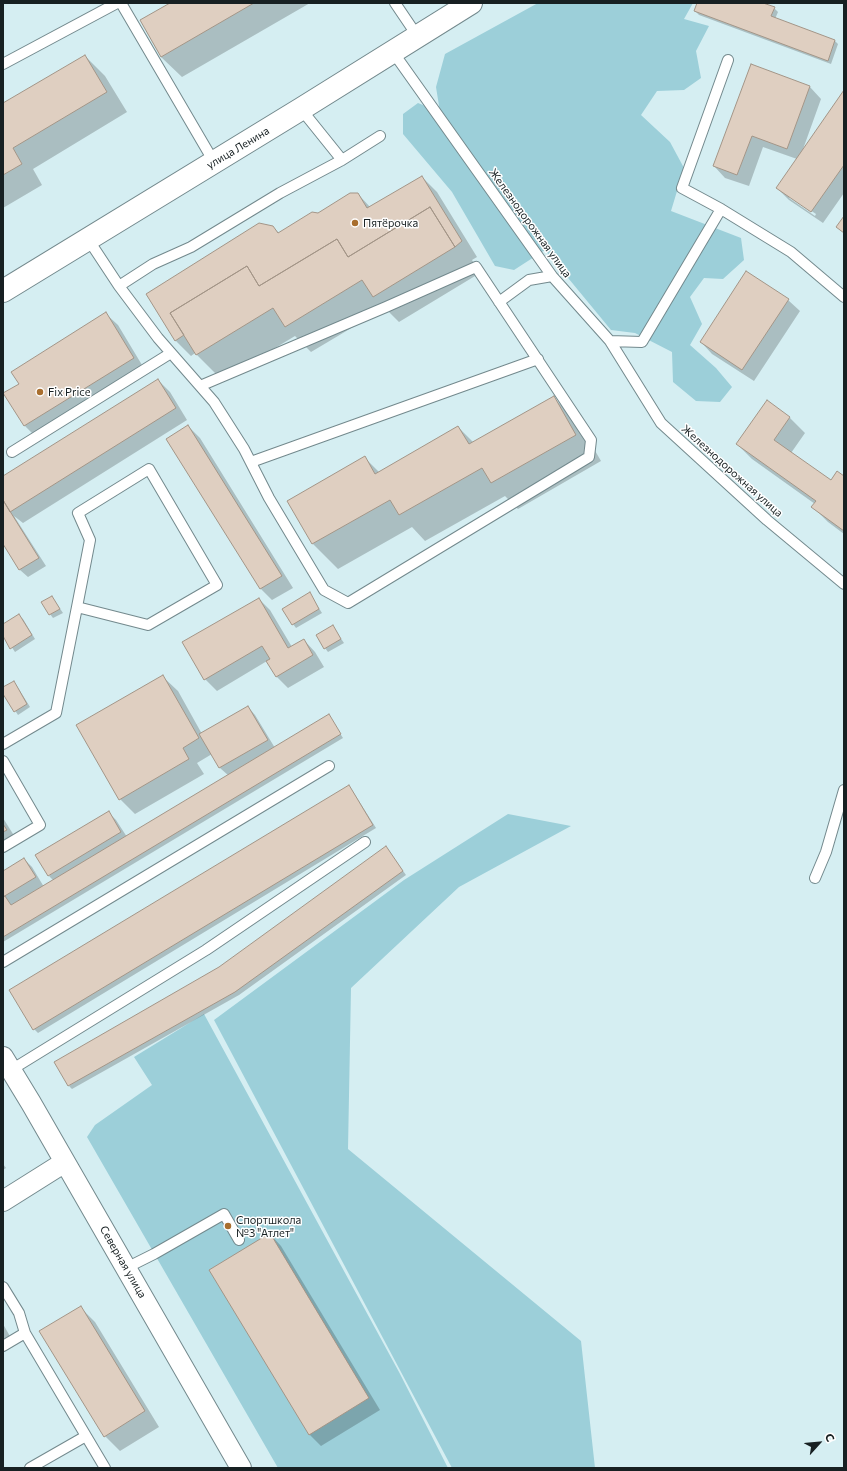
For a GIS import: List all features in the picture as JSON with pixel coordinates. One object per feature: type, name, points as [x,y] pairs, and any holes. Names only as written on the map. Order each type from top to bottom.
[{"type":"street","name":"улица Ленина","points":[[3,291],[471,3]]},
{"type":"street","name":"Северная улица","points":[[7,1064],[241,1468]]},
{"type":"street","points":[[3,1201],[65,1162]]},
{"type":"lane","points":[[3,64],[117,3]]},
{"type":"lane","points":[[121,3],[214,162]]},
{"type":"lane","points":[[395,3],[418,36]]},
{"type":"lane","name":"Железнодорожная улица","points":[[393,52],[552,276],[610,341],[661,423],[767,520],[844,584]]},
{"type":"lane","points":[[728,60],[682,188],[791,252],[844,297]]},
{"type":"lane","points":[[301,109],[342,160]]},
{"type":"lane","points":[[119,286],[153,264],[191,247],[280,193],[342,160],[380,136]]},
{"type":"lane","points":[[610,341],[642,342],[721,210]]},
{"type":"lane","points":[[88,239],[119,286],[158,338],[171,353],[214,402],[244,449],[269,498],[324,590],[348,603],[589,457],[591,440],[476,267],[200,386]]},
{"type":"lane","points":[[499,302],[529,280],[552,276]]},
{"type":"lane","points":[[12,452],[171,353]]},
{"type":"lane","points":[[251,462],[538,359]]},
{"type":"lane","points":[[3,744],[56,713],[90,540],[78,513],[149,468],[217,585],[148,626],[77,607]]},
{"type":"lane","points":[[3,761],[40,825],[3,847]]},
{"type":"lane","points":[[3,962],[328,766]]},
{"type":"lane","points":[[815,878],[826,852],[844,790]]},
{"type":"lane","points":[[7,1064],[206,950],[365,842]]},
{"type":"lane","points":[[126,1268],[154,1254],[224,1214],[239,1240]]},
{"type":"lane","points":[[3,1287],[19,1313],[25,1333],[104,1468]]},
{"type":"lane","points":[[3,1346],[25,1333]]},
{"type":"lane","points":[[30,1468],[86,1436]]},
{"type":"shaded area","points":[[538,3],[693,3],[684,19],[709,26],[696,51],[701,78],[684,90],[657,91],[641,115],[670,142],[684,168],[671,211],[741,238],[744,260],[723,279],[704,278],[690,297],[702,324],[690,345],[716,368],[732,387],[720,402],[696,401],[673,382],[672,352],[635,333],[611,330],[545,250],[514,270],[495,266],[452,192],[403,134],[403,114],[418,103],[440,112],[436,87],[445,54]]},
{"type":"shaded area","points":[[508,814],[571,826],[459,887],[351,988],[348,1149],[581,1341],[595,1468],[452,1468],[214,1020],[404,880]]},
{"type":"shaded area","name":"Спортшкола №3 \"Атлет\"","points":[[204,1014],[399,1372],[448,1468],[278,1468],[87,1137],[95,1125],[152,1085],[134,1057]]},
{"type":"building","points":[[170,3],[254,3],[161,57],[140,20]]},
{"type":"building","points":[[697,3],[763,3],[775,7],[771,16],[835,40],[828,61],[694,11]]},
{"type":"building","points":[[85,55],[107,92],[13,148],[22,164],[3,175],[3,103]]},
{"type":"building","points":[[751,64],[810,86],[787,149],[752,136],[737,175],[713,166]]},
{"type":"building","points":[[844,90],[844,165],[811,212],[776,188]]},
{"type":"building","points":[[422,176],[462,241],[455,247],[430,207],[348,257],[337,239],[259,286],[247,266],[170,313],[184,335],[175,341],[146,294],[259,223],[273,226],[278,233],[312,212],[318,213],[350,193],[358,193],[367,208]]},
{"type":"building","points":[[430,207],[455,247],[373,297],[362,280],[285,327],[273,308],[196,355],[170,313],[247,266],[259,286],[337,239],[348,257]]},
{"type":"building","points":[[844,216],[844,233],[836,227]]},
{"type":"building","points":[[746,271],[789,299],[742,370],[700,342]]},
{"type":"building","points":[[106,312],[134,358],[24,426],[3,393],[19,384],[11,372]]},
{"type":"building","points":[[158,379],[176,408],[10,512],[3,500],[3,476]]},
{"type":"building","points":[[554,396],[576,435],[491,483],[482,468],[399,515],[390,500],[312,544],[287,501],[365,456],[375,474],[458,426],[469,444]]},
{"type":"building","points":[[767,400],[790,417],[774,440],[831,480],[837,471],[844,476],[844,531],[811,507],[816,501],[736,444]]},
{"type":"building","points":[[188,425],[282,576],[260,589],[166,439]]},
{"type":"building","points":[[3,500],[39,558],[19,570],[3,544]]},
{"type":"building","points":[[310,592],[319,609],[292,625],[282,609]]},
{"type":"building","points":[[52,596],[60,609],[49,615],[41,602]]},
{"type":"building","points":[[259,598],[288,648],[304,639],[313,655],[276,677],[266,661],[270,659],[262,646],[204,680],[182,642]]},
{"type":"building","points":[[19,614],[32,635],[10,649],[3,636],[3,624]]},
{"type":"building","points":[[333,625],[341,639],[324,649],[316,635]]},
{"type":"building","points":[[163,675],[199,738],[183,748],[189,759],[119,800],[76,725]]},
{"type":"building","points":[[14,681],[27,704],[14,712],[3,694],[3,687]]},
{"type":"building","points":[[248,706],[268,740],[219,768],[199,734]]},
{"type":"building","points":[[329,714],[341,734],[3,937],[3,897],[5,896],[11,905]]},
{"type":"building","points":[[349,785],[373,825],[33,1030],[9,990]]},
{"type":"building","points":[[109,811],[121,832],[48,876],[35,855]]},
{"type":"building","points":[[3,824],[7,830],[3,832]]},
{"type":"building","points":[[386,846],[403,871],[235,992],[68,1086],[54,1062],[219,967]]},
{"type":"building","points":[[24,858],[36,877],[3,897],[3,871]]},
{"type":"building","points":[[270,1233],[369,1398],[309,1435],[209,1270]]},
{"type":"building","points":[[81,1306],[145,1411],[104,1437],[39,1331]]},
{"type":"place","name":"Пятёрочка","points":[[355,223]]},
{"type":"place","name":"Fix Price","points":[[40,392]]},
{"type":"place","name":"Спортшкола №3 \"Атлет\"","points":[[228,1226]]}]
